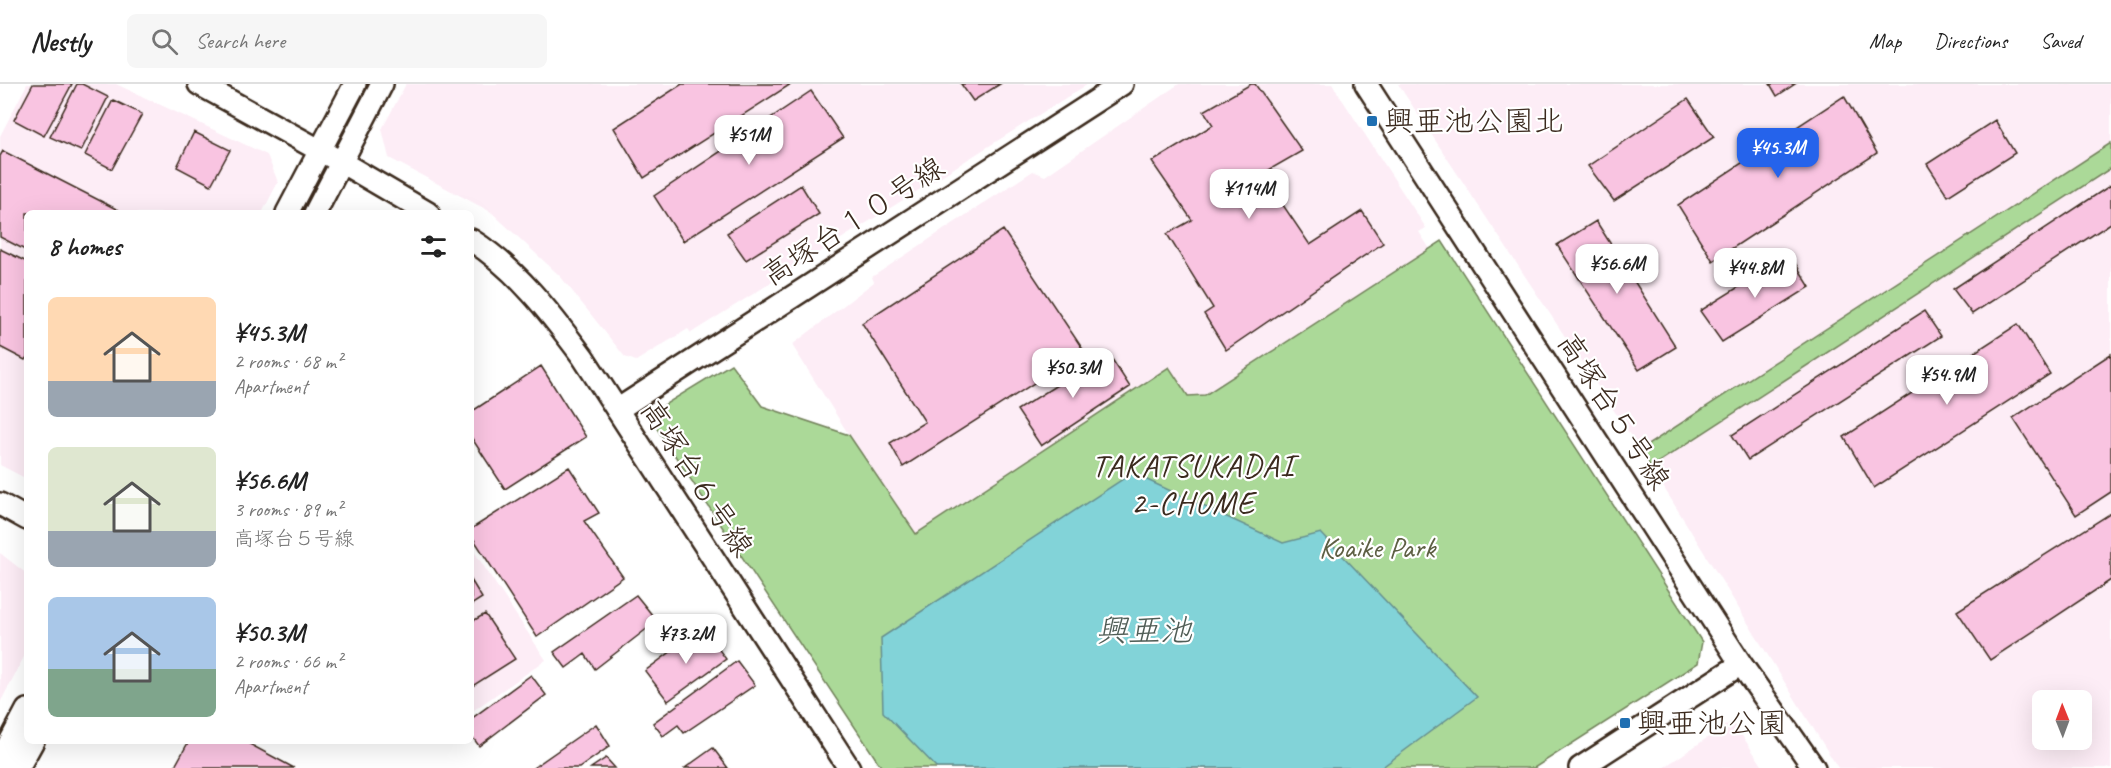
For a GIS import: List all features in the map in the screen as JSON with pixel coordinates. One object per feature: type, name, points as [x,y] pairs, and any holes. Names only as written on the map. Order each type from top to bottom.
[{"type":"street","points":[[199,84],[423,210]]},
{"type":"street","points":[[290,210],[355,84]]},
{"type":"street","points":[[317,210],[382,84]]},
{"type":"street","name":"高塚台１０号線","points":[[617,410],[1122,84]]},
{"type":"street","name":"高塚台５号線","points":[[1366,84],[1741,663],[1814,768]]},
{"type":"street","name":"高塚台６号線","points":[[474,242],[494,254],[555,319],[617,410],[849,768]]},
{"type":"street","points":[[0,504],[24,517]]},
{"type":"street","points":[[1580,768],[1741,663]]},
{"type":"street","points":[[0,761],[24,716]]},
{"type":"street","points":[[18,768],[31,744]]},
{"type":"shaded area","points":[[27,84],[116,84],[267,155],[278,182],[264,210],[24,210],[24,477],[0,465],[0,136]]},
{"type":"shaded area","points":[[406,84],[1088,84],[691,333],[688,329],[636,361],[625,357],[560,276],[491,212],[389,158],[382,129]]},
{"type":"shaded area","points":[[1179,84],[1332,84],[1426,228],[1419,232],[1430,249],[1205,395],[1188,396],[1169,367],[916,534],[792,345],[874,282],[872,277],[1033,171],[1045,176]]},
{"type":"shaded area","points":[[1398,84],[2111,84],[2111,143],[1640,450]]},
{"type":"shaded area","points":[[2111,168],[2111,768],[1838,768],[1651,467]]},
{"type":"shaded area","points":[[474,552],[546,660],[474,710]]},
{"type":"shaded area","points":[[0,553],[24,572],[24,657],[0,703]]},
{"type":"shaded area","points":[[1732,721],[1764,768],[1663,768]]},
{"type":"green space","points":[[2111,143],[2111,168],[1651,467],[1640,450]]},
{"type":"green space","name":"Koaike Park","points":[[1442,241],[1702,642],[1698,663],[1534,768],[882,768],[656,427],[657,415],[664,405],[731,364],[762,406],[849,435],[916,534],[1169,367],[1188,396],[1205,395]]},
{"type":"water","name":"興亜池","points":[[1132,473],[1283,543],[1321,533],[1477,697],[1381,768],[937,768],[883,712],[881,638]]},
{"type":"building","points":[[33,84],[72,84],[44,136],[14,120]]},
{"type":"building","points":[[77,84],[82,84],[108,97],[81,151],[50,137]]},
{"type":"building","points":[[682,84],[791,84],[644,178],[614,128]]},
{"type":"building","points":[[961,84],[1000,84],[973,101]]},
{"type":"building","points":[[1251,84],[1255,84],[1302,151],[1262,174],[1310,245],[1362,211],[1383,243],[1226,350],[1204,314],[1213,308],[1167,234],[1192,220],[1152,162],[1213,125],[1204,111]]},
{"type":"building","points":[[1770,84],[1795,84],[1777,96]]},
{"type":"building","points":[[811,91],[843,138],[683,241],[654,196]]},
{"type":"building","points":[[1844,96],[1877,153],[1713,261],[1678,205]]},
{"type":"building","points":[[1688,99],[1714,137],[1614,201],[1588,166]]},
{"type":"building","points":[[113,100],[142,114],[112,169],[85,155]]},
{"type":"building","points":[[1995,120],[2015,153],[1948,196],[1927,164]]},
{"type":"building","points":[[194,132],[230,150],[211,185],[177,167]]},
{"type":"building","points":[[3,151],[118,210],[24,210],[24,249],[0,237],[0,156]]},
{"type":"building","points":[[801,185],[819,214],[746,260],[727,233]]},
{"type":"building","points":[[2111,185],[2111,223],[1972,314],[1953,289]]},
{"type":"building","points":[[1596,221],[1676,347],[1639,370],[1557,245]]},
{"type":"building","points":[[1003,230],[1084,351],[903,467],[890,443],[925,422],[862,323]]},
{"type":"building","points":[[0,249],[24,261],[24,359],[0,347]]},
{"type":"building","points":[[1790,255],[1810,287],[1722,342],[1700,311]]},
{"type":"building","points":[[1924,311],[1941,336],[1748,460],[1732,435]]},
{"type":"building","points":[[2018,324],[2050,374],[1874,488],[1844,437]]},
{"type":"building","points":[[1108,353],[1130,387],[1041,446],[1017,410]]},
{"type":"building","points":[[2111,354],[2111,492],[2076,515],[2013,418]]},
{"type":"building","points":[[541,366],[586,437],[505,489],[474,442],[474,410]]},
{"type":"building","points":[[569,467],[599,513],[584,521],[623,577],[537,637],[474,540],[474,527]]},
{"type":"building","points":[[2111,513],[2111,580],[1990,660],[1957,611]]},
{"type":"building","points":[[474,585],[482,598],[474,603]]},
{"type":"building","points":[[636,595],[657,621],[595,669],[585,654],[566,668],[554,652]]},
{"type":"building","points":[[485,614],[515,659],[474,685],[474,620]]},
{"type":"building","points":[[703,628],[726,659],[668,701],[645,671]]},
{"type":"building","points":[[737,661],[755,685],[684,733],[678,725],[663,736],[653,723]]},
{"type":"building","points":[[531,675],[546,695],[479,746],[474,739],[474,717]]},
{"type":"building","points":[[596,724],[610,746],[579,768],[533,768]]},
{"type":"building","points":[[187,744],[250,744],[294,768],[174,768]]},
{"type":"building","points":[[713,748],[728,768],[685,768]]},
{"type":"building","points":[[606,758],[615,768],[591,768]]},
{"type":"place","name":"興亜池公園北","points":[[1372,121]]},
{"type":"place","name":"興亜池公園","points":[[1625,723]]},
{"type":"district","name":"TAKATSUKADAI 2-CHOME","points":[[1193,484]]}]
